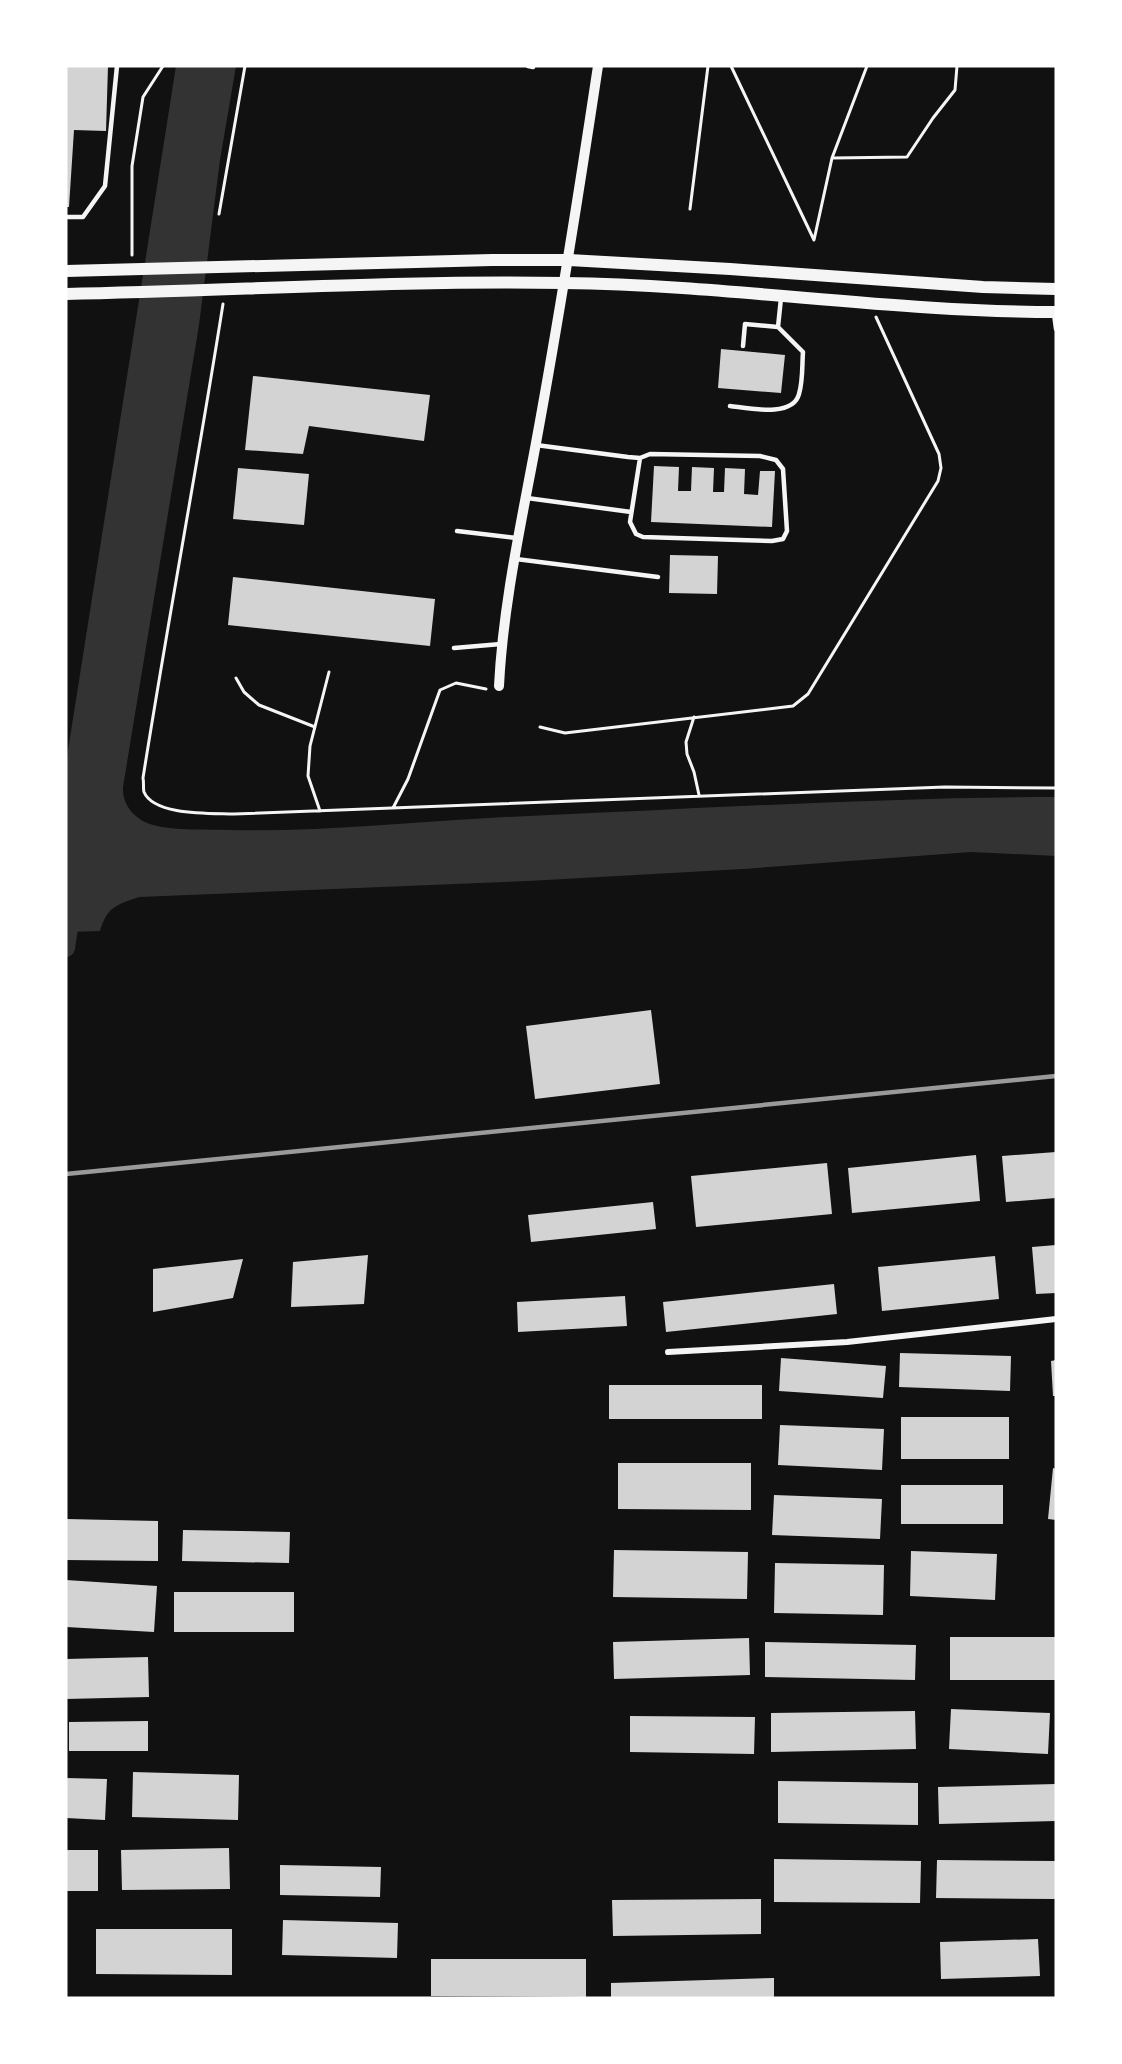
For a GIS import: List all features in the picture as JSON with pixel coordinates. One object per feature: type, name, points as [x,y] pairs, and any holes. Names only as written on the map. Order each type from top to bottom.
[{"type":"main road","points":[[66,271],[569,260],[740,269],[983,287],[1056,289]]},
{"type":"main road","points":[[66,294],[492,282],[564,283],[781,295],[982,310],[1055,312]]},
{"type":"street","points":[[499,686],[501,644],[525,498],[569,260],[598,66]]},
{"type":"street","points":[[668,1352],[847,1342],[1056,1318]]},
{"type":"lane","points":[[66,217],[83,218],[105,186],[117,66]]},
{"type":"lane","points":[[778,327],[781,295]]},
{"type":"lane","points":[[1055,312],[1056,329]]},
{"type":"lane","points":[[730,406],[777,411],[794,402],[799,396],[803,352],[778,327],[745,324],[743,346]]},
{"type":"lane","points":[[536,445],[640,458],[650,454],[760,456],[776,460],[783,469],[787,531],[783,539],[772,541],[643,537],[636,534],[630,522],[640,458]]},
{"type":"lane","points":[[525,498],[631,513]]},
{"type":"lane","points":[[457,531],[519,538]]},
{"type":"lane","points":[[516,559],[658,577]]},
{"type":"lane","points":[[454,648],[501,644]]},
{"type":"path","points":[[137,270],[132,166],[143,97],[163,66]]},
{"type":"path","points":[[219,214],[245,66]]},
{"type":"path","points":[[690,209],[708,66]]},
{"type":"path","points":[[730,66],[814,240],[832,158],[867,66]]},
{"type":"path","points":[[832,158],[907,157],[955,90],[957,66]]},
{"type":"path","points":[[226,290],[196,478],[143,778],[144,792],[152,803],[169,809],[194,813],[320,811],[945,787],[1056,788]]},
{"type":"path","points":[[540,727],[566,733],[793,705],[808,694],[938,481],[941,468],[939,454],[868,302]]},
{"type":"path","points":[[320,811],[308,776],[310,746],[329,672]]},
{"type":"path","points":[[237,678],[244,692],[259,705],[315,727]]},
{"type":"path","points":[[393,808],[408,779],[440,690],[456,683],[485,689],[499,686]]},
{"type":"path","points":[[694,717],[686,742],[687,754],[699,795]]},
{"type":"shaded area","points":[[176,66],[236,66],[220,160],[199,325],[123,787],[127,806],[135,816],[153,825],[171,828],[295,830],[695,808],[921,799],[1056,797],[1056,856],[971,852],[743,869],[528,881],[139,897],[124,902],[109,912],[100,931],[66,932],[66,763]]},
{"type":"building","points":[[66,66],[108,66],[106,131],[74,130],[69,207],[66,207]]},
{"type":"building","points":[[721,349],[785,355],[781,393],[718,388]]},
{"type":"building","points":[[253,376],[430,395],[424,441],[309,426],[303,454],[245,450]]},
{"type":"building","points":[[654,466],[679,467],[678,491],[691,491],[692,467],[714,468],[713,492],[724,492],[725,468],[745,469],[744,494],[758,495],[760,471],[775,471],[772,527],[651,522]]},
{"type":"building","points":[[238,468],[309,474],[304,525],[233,519]]},
{"type":"building","points":[[670,555],[718,556],[717,594],[669,593]]},
{"type":"building","points":[[233,577],[435,599],[430,646],[228,625]]},
{"type":"building","points":[[651,1010],[660,1084],[535,1099],[526,1026]]},
{"type":"building","points":[[1056,1152],[1056,1198],[1006,1202],[1002,1156]]},
{"type":"building","points":[[976,1155],[980,1201],[852,1213],[848,1168]]},
{"type":"building","points":[[827,1163],[832,1214],[696,1227],[691,1176]]},
{"type":"building","points":[[653,1202],[656,1229],[531,1242],[528,1215]]},
{"type":"building","points":[[1056,1245],[1056,1293],[1036,1294],[1032,1247]]},
{"type":"building","points":[[368,1255],[364,1304],[291,1307],[293,1262]]},
{"type":"building","points":[[995,1256],[999,1299],[882,1311],[878,1267]]},
{"type":"building","points":[[243,1259],[233,1298],[153,1312],[153,1269]]},
{"type":"building","points":[[834,1284],[837,1314],[666,1332],[663,1302]]},
{"type":"building","points":[[625,1296],[627,1326],[518,1332],[517,1302]]},
{"type":"building","points":[[900,1353],[1011,1356],[1010,1391],[899,1387]]},
{"type":"building","points":[[781,1358],[886,1366],[883,1398],[779,1391]]},
{"type":"building","points":[[1056,1360],[1056,1396],[1053,1396],[1051,1361]]},
{"type":"building","points":[[609,1385],[762,1385],[762,1419],[609,1419]]},
{"type":"building","points":[[901,1417],[1009,1417],[1009,1459],[901,1459]]},
{"type":"building","points":[[780,1425],[884,1429],[882,1470],[778,1465]]},
{"type":"building","points":[[618,1463],[751,1463],[751,1510],[618,1509]]},
{"type":"building","points":[[1053,1468],[1056,1469],[1056,1520],[1048,1519]]},
{"type":"building","points":[[901,1485],[1003,1485],[1003,1524],[901,1524]]},
{"type":"building","points":[[774,1495],[882,1499],[880,1539],[772,1535]]},
{"type":"building","points":[[66,1519],[158,1521],[158,1561],[66,1560]]},
{"type":"building","points":[[183,1530],[290,1532],[289,1563],[182,1561]]},
{"type":"building","points":[[614,1550],[748,1552],[747,1599],[613,1597]]},
{"type":"building","points":[[911,1551],[997,1554],[995,1600],[910,1596]]},
{"type":"building","points":[[775,1563],[884,1565],[883,1615],[774,1613]]},
{"type":"building","points":[[66,1580],[157,1586],[154,1632],[66,1627]]},
{"type":"building","points":[[174,1592],[294,1592],[294,1632],[174,1632]]},
{"type":"building","points":[[950,1637],[1056,1637],[1056,1680],[950,1680]]},
{"type":"building","points":[[749,1638],[750,1675],[614,1679],[613,1642]]},
{"type":"building","points":[[765,1642],[916,1645],[915,1680],[765,1677]]},
{"type":"building","points":[[148,1657],[149,1697],[66,1699],[66,1659]]},
{"type":"building","points":[[951,1709],[1050,1713],[1048,1754],[949,1749]]},
{"type":"building","points":[[915,1711],[916,1749],[771,1752],[771,1713]]},
{"type":"building","points":[[630,1716],[755,1717],[754,1754],[630,1752]]},
{"type":"building","points":[[148,1721],[148,1751],[69,1751],[69,1722]]},
{"type":"building","points":[[133,1772],[239,1775],[238,1820],[132,1817]]},
{"type":"building","points":[[66,1778],[107,1779],[105,1820],[66,1818]]},
{"type":"building","points":[[778,1781],[918,1783],[918,1825],[778,1823]]},
{"type":"building","points":[[1056,1784],[1056,1821],[939,1824],[938,1787]]},
{"type":"building","points":[[229,1848],[230,1889],[122,1890],[121,1850]]},
{"type":"building","points":[[66,1850],[98,1850],[98,1891],[66,1891]]},
{"type":"building","points":[[774,1859],[921,1861],[920,1903],[774,1902]]},
{"type":"building","points":[[937,1860],[1056,1861],[1056,1899],[936,1898]]},
{"type":"building","points":[[280,1865],[381,1867],[380,1897],[280,1895]]},
{"type":"building","points":[[761,1899],[761,1934],[613,1936],[612,1900]]},
{"type":"building","points":[[283,1920],[398,1923],[397,1958],[282,1955]]},
{"type":"building","points":[[96,1929],[232,1929],[232,1975],[96,1974]]},
{"type":"building","points":[[1038,1939],[1040,1976],[941,1979],[940,1942]]},
{"type":"building","points":[[431,1959],[586,1959],[586,1997],[431,1996]]},
{"type":"building","points":[[774,1978],[774,1998],[611,1998],[611,1983]]},
{"type":"waterway","points":[[66,948],[72,909]]},
{"type":"railway","points":[[66,1174],[1056,1076]]}]
